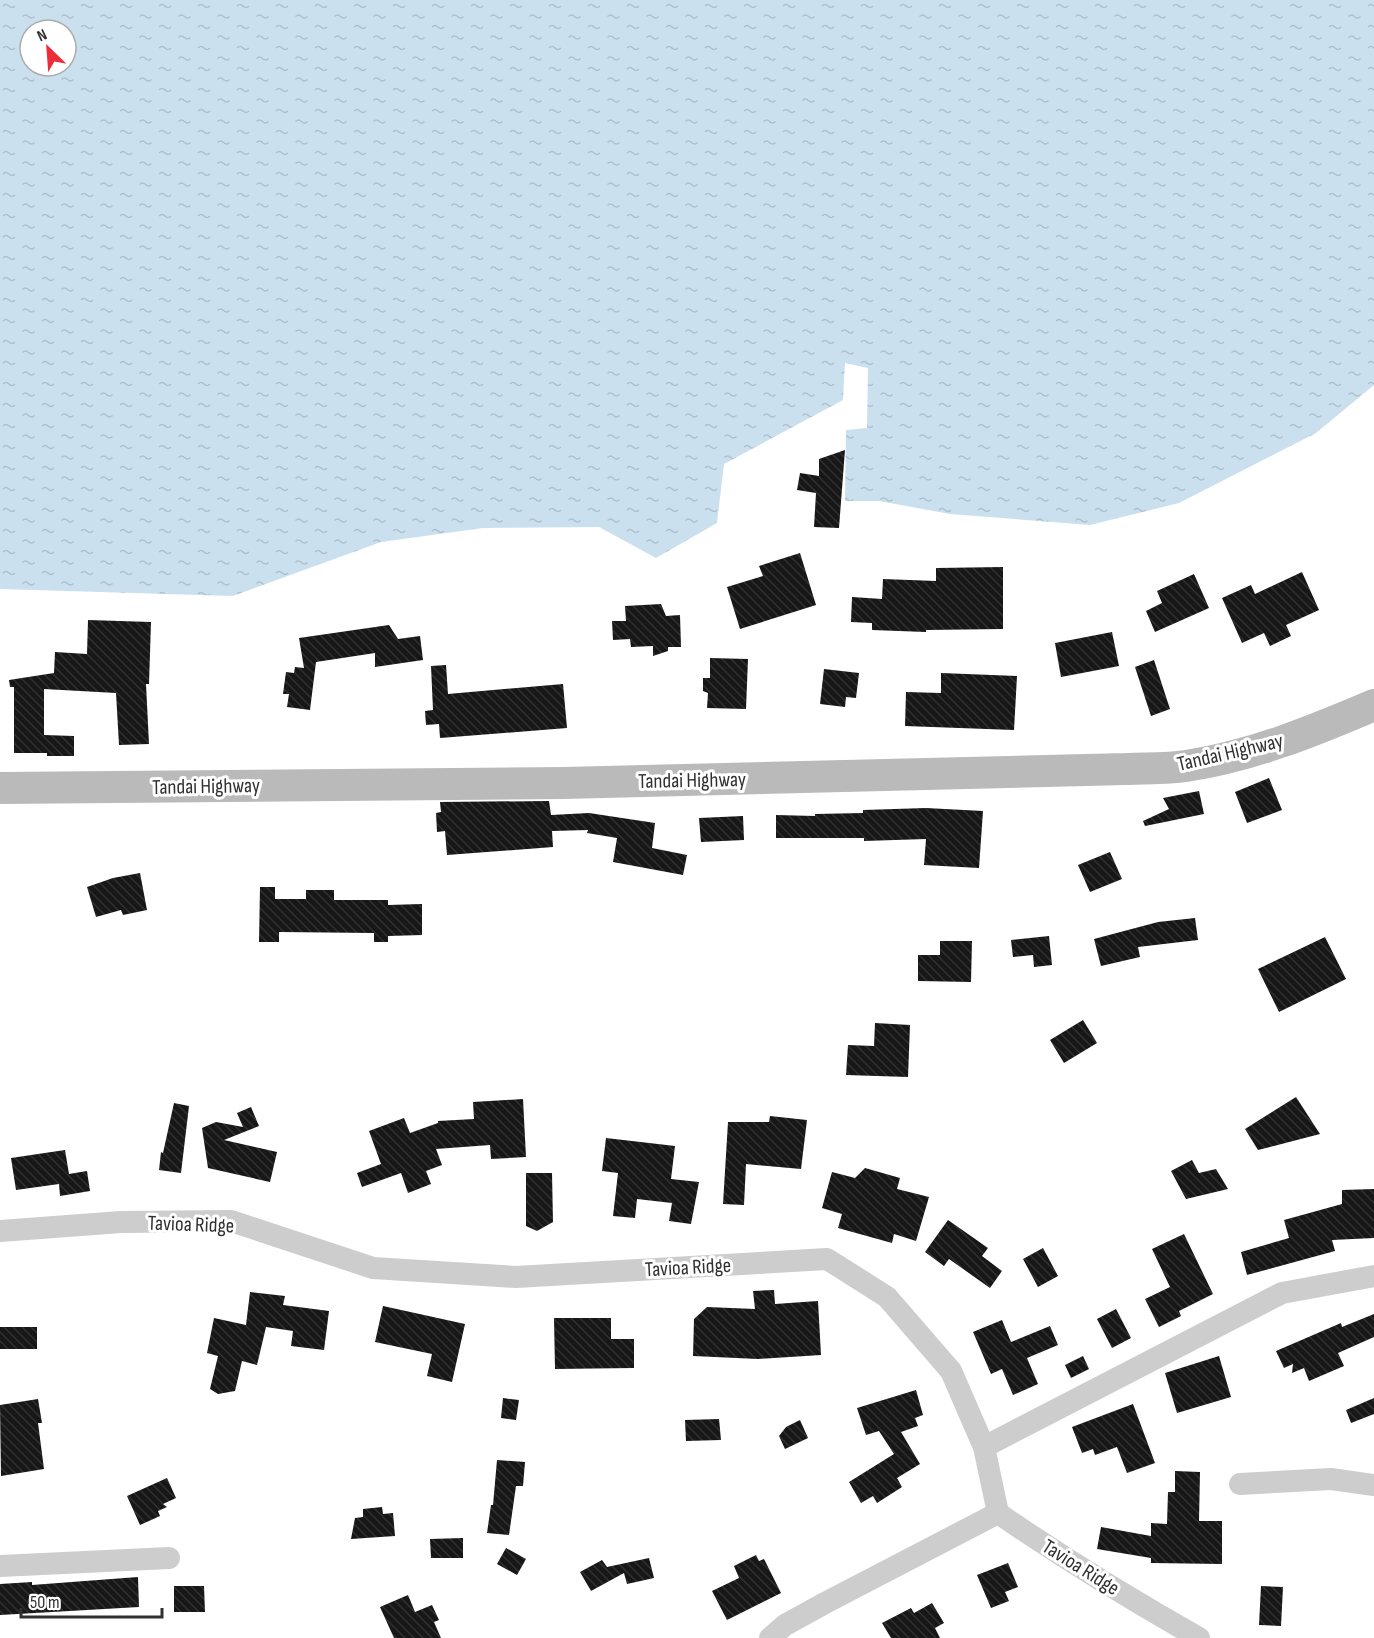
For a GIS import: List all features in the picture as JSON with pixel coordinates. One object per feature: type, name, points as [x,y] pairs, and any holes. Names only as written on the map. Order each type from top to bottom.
[{"type":"main road","name":"Tandai Highway","points":[[0,788],[564,783],[1185,766],[1242,754],[1294,738],[1374,705]]},
{"type":"street","name":"Tavioa Ridge","points":[[0,1231],[121,1222],[231,1221],[373,1268],[516,1277],[827,1259],[887,1297],[951,1371],[984,1447],[998,1513],[1059,1555],[1199,1638]]},
{"type":"street","points":[[984,1447],[1282,1293],[1374,1276]]},
{"type":"street","points":[[1240,1484],[1331,1479],[1374,1485]]},
{"type":"street","points":[[770,1638],[785,1626],[825,1603],[998,1513]]},
{"type":"street","points":[[0,1566],[169,1558]]},
{"type":"water","points":[[0,0],[1374,0],[1374,385],[1316,433],[1179,503],[1090,525],[950,514],[879,501],[845,501],[846,430],[867,428],[868,368],[845,363],[843,400],[724,464],[717,523],[656,558],[599,527],[483,528],[381,542],[233,596],[0,589]]},
{"type":"building","points":[[845,450],[839,528],[814,527],[816,493],[797,490],[800,473],[819,476],[819,459]]},
{"type":"building","points":[[800,553],[816,605],[740,629],[727,587],[763,576],[759,566]]},
{"type":"building","points":[[1003,567],[1003,629],[926,630],[926,632],[872,630],[872,623],[851,622],[852,597],[882,599],[883,579],[936,581],[936,568]]},
{"type":"building","points":[[1302,572],[1319,610],[1286,625],[1291,636],[1270,646],[1264,633],[1242,643],[1222,598],[1251,585],[1255,594]]},
{"type":"building","points":[[1194,574],[1209,608],[1155,632],[1146,611],[1162,603],[1157,591]]},
{"type":"building","points":[[661,604],[666,616],[680,615],[681,647],[668,647],[668,651],[653,656],[653,646],[631,647],[630,639],[613,640],[612,621],[626,621],[625,606]]},
{"type":"building","points":[[88,620],[151,622],[149,684],[146,684],[149,744],[119,745],[116,693],[44,689],[44,735],[74,736],[74,756],[14,753],[14,687],[10,687],[9,680],[54,673],[55,652],[87,654]]},
{"type":"building","points":[[389,625],[398,639],[420,636],[423,660],[375,667],[375,653],[316,662],[310,710],[287,707],[289,694],[283,694],[286,672],[294,673],[295,667],[304,668],[299,638]]},
{"type":"building","points":[[1112,632],[1119,666],[1061,677],[1055,643]]},
{"type":"building","points":[[710,658],[748,659],[746,709],[707,708],[708,693],[703,691],[703,678],[710,678]]},
{"type":"building","points":[[1154,660],[1170,709],[1151,716],[1135,667]]},
{"type":"building","points":[[446,665],[448,694],[563,684],[567,728],[440,738],[439,724],[426,725],[425,711],[433,710],[431,666]]},
{"type":"building","points":[[824,669],[859,673],[856,698],[846,697],[845,707],[820,704]]},
{"type":"building","points":[[941,673],[1017,676],[1014,730],[905,726],[906,692],[941,693]]},
{"type":"building","points":[[1269,778],[1282,810],[1247,823],[1235,792]]},
{"type":"building","points":[[1199,791],[1204,814],[1145,826],[1143,821],[1169,809],[1163,798]]},
{"type":"building","points":[[549,801],[551,815],[589,813],[655,823],[652,848],[687,855],[683,875],[613,862],[617,838],[587,833],[588,830],[552,831],[553,847],[447,855],[445,831],[437,832],[436,813],[441,812],[440,802]]},
{"type":"building","points":[[926,808],[983,811],[979,868],[924,865],[926,839],[864,841],[864,838],[776,838],[776,815],[815,816],[815,814],[863,813],[863,810]]},
{"type":"building","points":[[743,816],[744,840],[701,842],[699,818]]},
{"type":"building","points":[[1110,852],[1122,879],[1090,892],[1078,865]]},
{"type":"building","points":[[140,873],[147,910],[123,915],[121,910],[96,917],[87,887],[113,878]]},
{"type":"building","points":[[260,887],[275,887],[275,899],[306,899],[306,890],[334,890],[334,900],[388,900],[388,905],[422,904],[422,935],[388,936],[388,942],[374,942],[374,933],[279,932],[279,942],[259,942]]},
{"type":"building","points":[[1195,918],[1198,940],[1138,947],[1140,957],[1101,966],[1094,939],[1158,922]]},
{"type":"building","points":[[1049,936],[1052,965],[1034,967],[1033,955],[1013,957],[1011,940]]},
{"type":"building","points":[[1325,937],[1346,979],[1279,1012],[1258,969]]},
{"type":"building","points":[[940,941],[972,941],[971,982],[918,981],[918,955],[940,955]]},
{"type":"building","points":[[1083,1020],[1097,1043],[1064,1063],[1050,1040]]},
{"type":"building","points":[[875,1023],[910,1025],[908,1077],[846,1075],[848,1045],[874,1046]]},
{"type":"building","points":[[1296,1097],[1320,1134],[1258,1150],[1245,1129]]},
{"type":"building","points":[[523,1099],[526,1157],[491,1159],[490,1145],[436,1149],[442,1165],[426,1171],[431,1184],[408,1193],[401,1173],[362,1187],[357,1173],[381,1164],[369,1131],[404,1118],[410,1133],[438,1123],[438,1121],[474,1119],[473,1102]]},
{"type":"building","points":[[174,1103],[189,1106],[181,1173],[159,1170],[161,1152],[163,1153]]},
{"type":"building","points":[[251,1107],[259,1126],[224,1140],[277,1152],[270,1182],[208,1168],[202,1128],[216,1122],[243,1127],[237,1113]]},
{"type":"building","points":[[770,1116],[807,1120],[801,1169],[746,1164],[744,1205],[723,1204],[728,1122],[769,1122]]},
{"type":"building","points":[[606,1138],[675,1146],[671,1179],[699,1182],[691,1224],[669,1221],[672,1203],[637,1199],[635,1218],[613,1216],[618,1173],[602,1171]]},
{"type":"building","points":[[65,1150],[69,1174],[87,1171],[90,1191],[60,1196],[59,1184],[16,1190],[11,1158]]},
{"type":"building","points":[[1192,1160],[1199,1173],[1216,1169],[1228,1189],[1186,1199],[1171,1171]]},
{"type":"building","points":[[865,1168],[900,1178],[897,1189],[929,1197],[916,1241],[894,1234],[892,1243],[838,1228],[842,1214],[822,1208],[832,1172],[855,1178]]},
{"type":"building","points":[[526,1173],[552,1173],[553,1222],[537,1231],[526,1226]]},
{"type":"building","points":[[1374,1189],[1374,1238],[1332,1240],[1335,1251],[1247,1275],[1241,1252],[1289,1238],[1284,1220],[1342,1204],[1342,1190]]},
{"type":"building","points":[[948,1220],[988,1248],[982,1256],[1002,1271],[990,1288],[949,1259],[944,1266],[925,1252]]},
{"type":"building","points":[[1184,1234],[1213,1294],[1179,1311],[1181,1316],[1159,1327],[1145,1299],[1170,1287],[1152,1249]]},
{"type":"building","points":[[1043,1248],[1058,1276],[1038,1287],[1023,1259]]},
{"type":"building","points":[[774,1290],[775,1304],[818,1301],[821,1355],[758,1359],[693,1356],[694,1319],[707,1307],[755,1309],[753,1291]]},
{"type":"building","points":[[250,1292],[285,1296],[283,1305],[329,1311],[324,1350],[291,1346],[293,1331],[266,1327],[257,1365],[242,1361],[235,1391],[218,1394],[210,1389],[218,1356],[207,1353],[214,1318],[246,1325]]},
{"type":"building","points":[[383,1306],[465,1324],[452,1382],[427,1376],[432,1354],[375,1342]]},
{"type":"building","points":[[1116,1309],[1131,1338],[1112,1348],[1097,1319]]},
{"type":"building","points":[[1374,1314],[1374,1337],[1338,1353],[1344,1366],[1309,1381],[1304,1368],[1292,1373],[1293,1364],[1284,1368],[1276,1351],[1341,1323],[1342,1327]]},
{"type":"building","points":[[554,1318],[611,1318],[611,1339],[634,1339],[634,1368],[555,1369]]},
{"type":"building","points":[[1002,1320],[1011,1342],[1050,1326],[1058,1345],[1027,1358],[1038,1384],[1013,1395],[1002,1369],[991,1374],[973,1332]]},
{"type":"building","points":[[0,1327],[37,1327],[37,1349],[0,1349]]},
{"type":"building","points":[[1083,1356],[1089,1369],[1071,1378],[1065,1365]]},
{"type":"building","points":[[1219,1356],[1231,1397],[1177,1413],[1165,1373]]},
{"type":"building","points":[[916,1390],[923,1415],[915,1418],[918,1426],[901,1432],[920,1464],[897,1478],[902,1487],[877,1503],[873,1496],[861,1503],[849,1482],[894,1454],[879,1431],[866,1435],[857,1408]]},
{"type":"building","points":[[503,1398],[519,1400],[516,1420],[501,1418]]},
{"type":"building","points":[[1374,1398],[1374,1414],[1351,1423],[1346,1410]]},
{"type":"building","points":[[38,1399],[42,1423],[38,1423],[44,1469],[1,1476],[0,1405]]},
{"type":"building","points":[[1133,1404],[1155,1463],[1127,1473],[1117,1447],[1095,1455],[1093,1449],[1082,1453],[1072,1427]]},
{"type":"building","points":[[719,1419],[721,1440],[686,1441],[685,1420]]},
{"type":"building","points":[[800,1420],[808,1438],[785,1449],[779,1436],[786,1427]]},
{"type":"building","points":[[497,1460],[525,1462],[523,1486],[516,1486],[509,1535],[487,1533],[491,1505],[493,1505]]},
{"type":"building","points":[[1175,1471],[1200,1472],[1199,1521],[1222,1521],[1222,1564],[1151,1563],[1151,1558],[1097,1549],[1101,1527],[1151,1536],[1151,1523],[1167,1524],[1168,1492],[1175,1492]]},
{"type":"building","points":[[167,1478],[176,1498],[163,1504],[167,1507],[158,1511],[160,1516],[140,1525],[127,1496]]},
{"type":"building","points":[[382,1507],[383,1514],[393,1513],[395,1536],[351,1539],[355,1518],[363,1517],[363,1509]]},
{"type":"building","points":[[463,1538],[463,1558],[431,1558],[430,1539]]},
{"type":"building","points":[[506,1548],[526,1559],[517,1575],[497,1564]]},
{"type":"building","points":[[756,1555],[759,1561],[764,1559],[781,1593],[727,1620],[712,1591],[739,1578],[734,1566]]},
{"type":"building","points":[[649,1558],[654,1578],[627,1584],[624,1573],[591,1591],[580,1572],[602,1560],[607,1567]]},
{"type":"building","points":[[1008,1563],[1018,1587],[1005,1592],[1009,1601],[991,1608],[977,1575]]},
{"type":"building","points":[[138,1577],[139,1607],[0,1615],[0,1584],[32,1582],[32,1585]]},
{"type":"building","points":[[174,1586],[204,1586],[205,1612],[174,1612]]},
{"type":"building","points":[[1261,1586],[1283,1587],[1281,1626],[1259,1625]]},
{"type":"building","points":[[408,1595],[415,1612],[432,1605],[439,1620],[434,1622],[441,1638],[394,1638],[380,1607]]},
{"type":"building","points":[[932,1603],[944,1623],[935,1628],[940,1638],[891,1638],[882,1623],[911,1608],[914,1613]]}]
